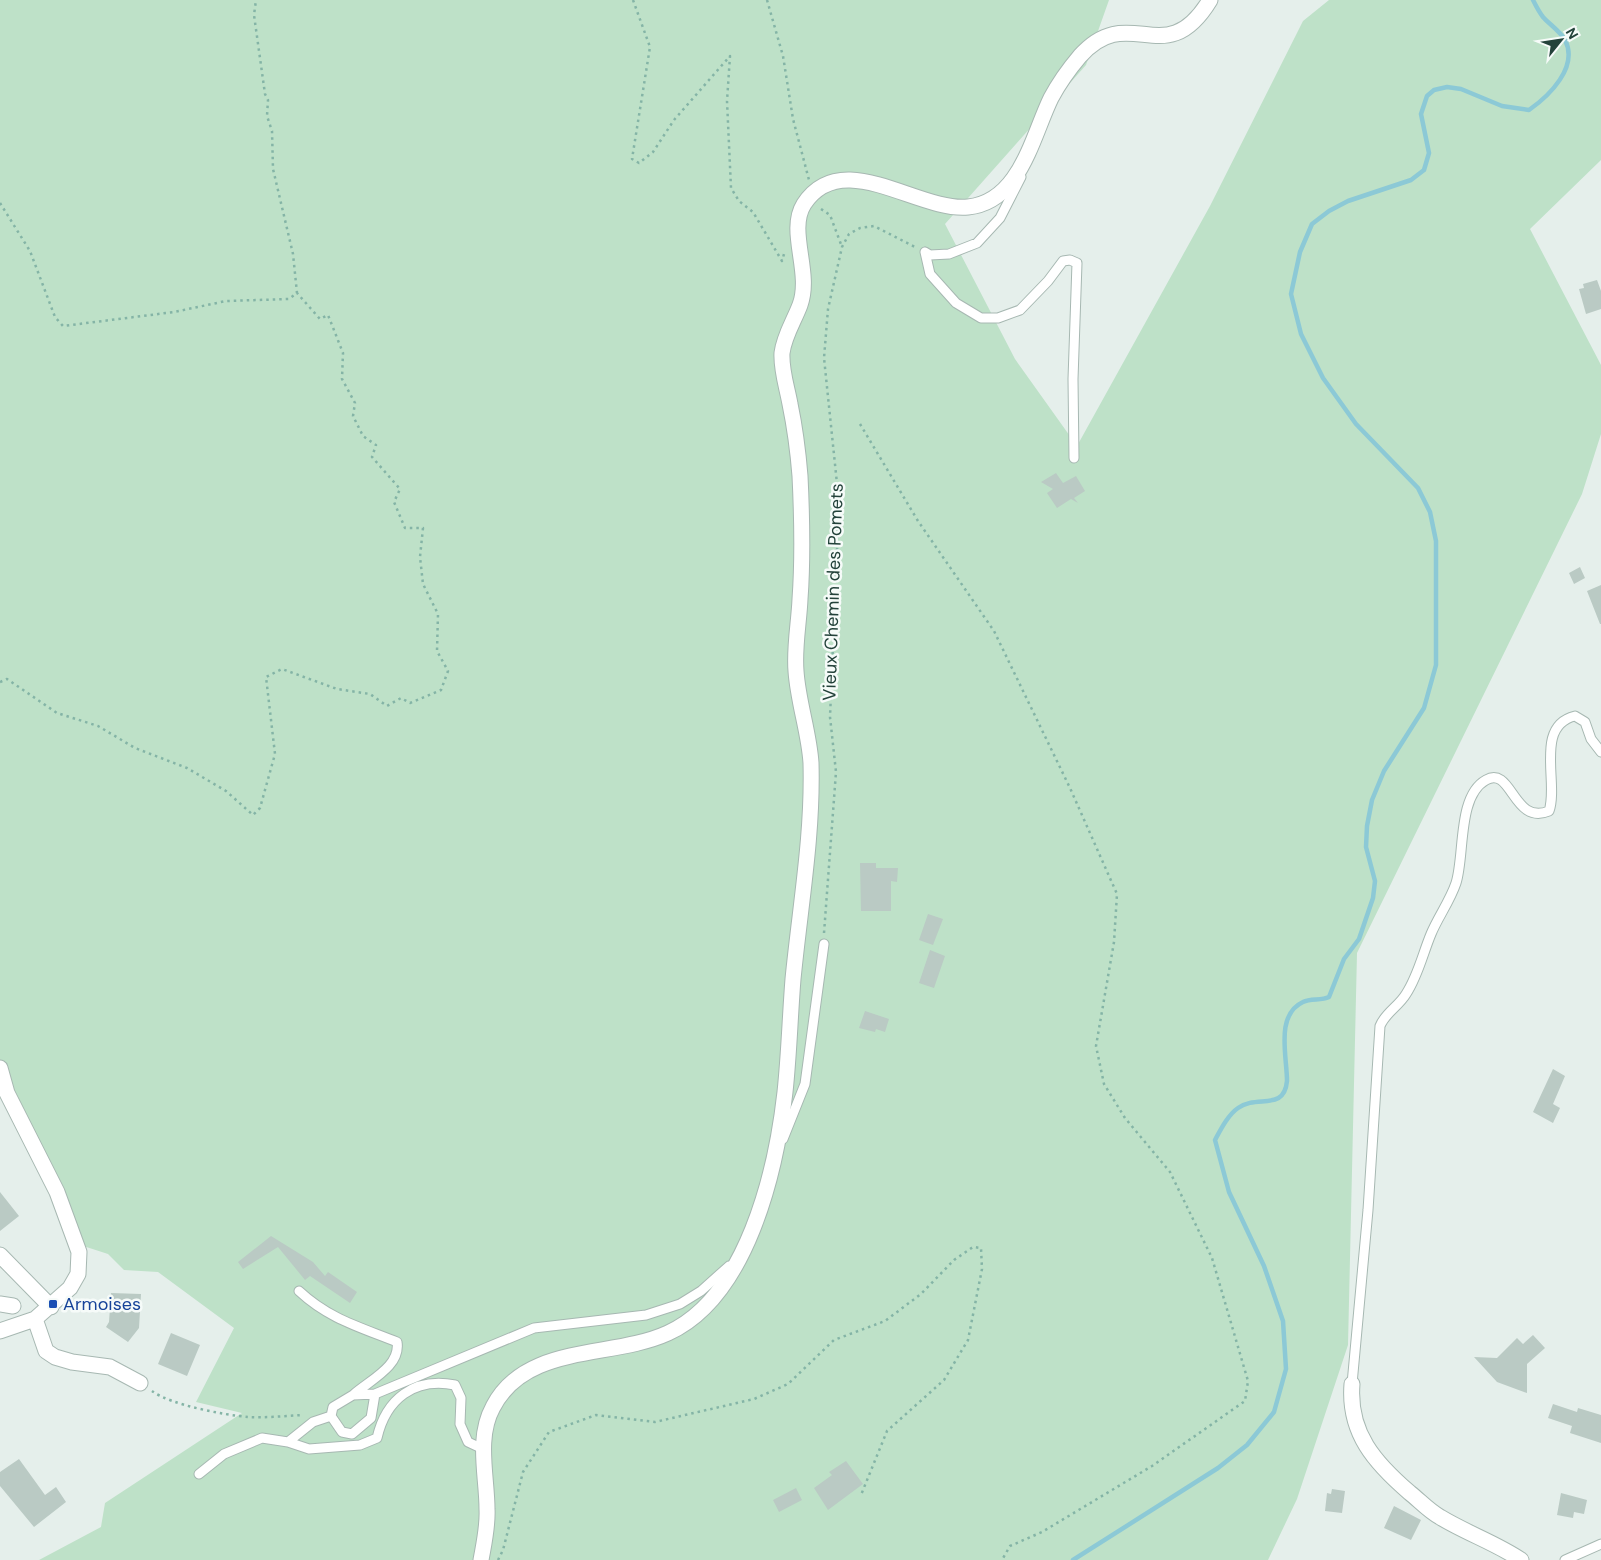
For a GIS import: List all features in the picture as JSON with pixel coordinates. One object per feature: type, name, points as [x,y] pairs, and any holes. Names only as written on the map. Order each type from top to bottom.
[{"type":"street","points":[[481,1560],[488,1511],[484,1449],[486,1425],[492,1408],[502,1393],[522,1376],[546,1362],[637,1344],[672,1332],[690,1321],[706,1307],[727,1280],[757,1215],[768,1176],[785,1097],[793,981],[808,850],[810,812],[810,751],[796,670],[803,538],[800,470],[782,361],[784,341],[804,293],[804,272],[797,223],[801,211],[812,196],[834,183],[860,180],[942,205],[976,206],[1002,192],[1022,165],[1036,137],[1053,93],[1067,72],[1091,43],[1100,36],[1118,31],[1160,36],[1177,34],[1192,24],[1210,0]]},
{"type":"street","points":[[0,1068],[7,1093],[57,1192],[79,1252],[78,1274],[70,1288],[35,1318],[0,1331]]},
{"type":"street","points":[[0,1254],[50,1306]]},
{"type":"street","points":[[35,1318],[46,1351],[55,1357],[72,1362],[110,1367],[140,1383]]},
{"type":"street","points":[[1352,1384],[1354,1419],[1362,1440],[1372,1456],[1434,1514],[1516,1558]]},
{"type":"lane","points":[[925,252],[930,255],[949,254],[977,243],[1000,218],[1019,182],[1036,137]]},
{"type":"lane","points":[[925,252],[930,274],[956,303],[981,318],[998,318],[1020,310],[1048,281],[1063,261],[1070,260],[1077,263],[1073,379],[1074,458]]},
{"type":"lane","points":[[1352,1384],[1364,1266],[1380,1026],[1383,1018],[1407,993],[1431,934],[1456,882],[1466,813],[1474,792],[1486,780],[1493,777],[1502,780],[1528,812],[1535,815],[1549,811],[1552,803],[1550,762],[1554,732],[1558,724],[1566,718],[1575,716],[1585,722],[1591,739],[1601,752]]},
{"type":"lane","points":[[768,1176],[806,1084],[824,944]]},
{"type":"lane","points":[[354,1395],[375,1394],[534,1328],[646,1315],[680,1304],[701,1291],[738,1258]]},
{"type":"lane","points":[[300,1292],[317,1308],[355,1326],[397,1342],[398,1351],[391,1366],[354,1395],[338,1402],[333,1407],[331,1416],[342,1432],[352,1434],[371,1418],[375,1394]]},
{"type":"lane","points":[[199,1474],[224,1454],[262,1438],[288,1442],[309,1449],[360,1445],[377,1438],[381,1420],[396,1398],[418,1386],[437,1381],[455,1385],[461,1398],[460,1424],[468,1442],[484,1449]]},
{"type":"lane","points":[[288,1442],[313,1422],[331,1416]]},
{"type":"lane","points":[[1565,1560],[1601,1544]]},
{"type":"path","points":[[0,682],[7,678],[57,713],[98,726],[135,748],[187,768],[226,791],[253,815],[260,808],[275,754],[266,677],[282,669],[337,688],[370,694],[387,706],[401,698],[410,703],[442,690],[448,671],[437,652],[438,614],[423,584],[420,557],[423,528],[404,528],[394,502],[400,489],[372,457],[376,445],[363,436],[352,416],[355,403],[342,379],[343,353],[328,315],[320,319],[297,293],[293,254],[273,168],[272,131],[267,116],[268,100],[265,94],[254,15],[256,0]]},
{"type":"path","points":[[633,0],[650,47],[632,158],[639,163],[653,152],[674,120],[730,56],[728,101],[731,188],[739,201],[753,212],[782,261],[786,246]]},
{"type":"path","points":[[767,0],[783,56],[793,119],[812,196],[830,215],[842,247]]},
{"type":"path","points":[[0,203],[30,251],[55,317],[63,326],[174,312],[226,301],[289,299],[297,293]]},
{"type":"path","name":"Vieux Chemin des Pomets","points":[[824,944],[836,772],[830,717],[839,503],[824,358],[828,309],[842,247],[849,234],[860,228],[874,226],[925,252]]},
{"type":"path","points":[[860,424],[918,522],[994,631],[1070,788],[1117,894],[1114,942],[1096,1046],[1104,1084],[1125,1118],[1170,1172],[1212,1258],[1248,1381],[1245,1401],[1152,1466],[1042,1532],[1010,1546],[1002,1560]]},
{"type":"path","points":[[498,1560],[503,1550],[524,1472],[549,1432],[596,1415],[655,1422],[754,1399],[788,1384],[834,1340],[885,1321],[921,1294],[954,1260],[973,1247],[981,1248],[982,1269],[968,1340],[944,1380],[887,1431],[861,1495]]},
{"type":"path","points":[[140,1383],[160,1397],[194,1407],[239,1415],[308,1415]]},
{"type":"green space","points":[[0,0],[1109,0],[1086,65],[945,224],[1015,359],[1077,446],[1210,206],[1303,21],[1329,0],[1601,0],[1601,160],[1530,229],[1601,365],[1601,434],[1582,494],[1357,953],[1348,1345],[1297,1499],[1268,1560],[39,1560],[101,1527],[105,1503],[242,1413],[196,1402],[234,1328],[158,1272],[124,1270],[108,1254],[74,1243],[0,1087]]},
{"type":"building","points":[[1597,280],[1601,291],[1601,309],[1586,314],[1579,289],[1584,288],[1583,284]]},
{"type":"building","points":[[1056,473],[1063,483],[1076,476],[1085,491],[1074,498],[1078,503],[1071,499],[1057,508],[1047,493],[1053,489],[1041,482]]},
{"type":"building","points":[[1580,567],[1585,578],[1574,584],[1569,573]]},
{"type":"building","points":[[1601,585],[1601,624],[1600,624],[1587,591]]},
{"type":"building","points":[[860,863],[876,863],[876,868],[898,868],[897,882],[891,881],[891,911],[861,911]]},
{"type":"building","points":[[928,914],[943,919],[933,945],[919,940]]},
{"type":"building","points":[[930,950],[945,956],[934,988],[919,983]]},
{"type":"building","points":[[865,1011],[889,1019],[885,1032],[876,1029],[875,1032],[859,1028]]},
{"type":"building","points":[[1553,1069],[1565,1076],[1553,1104],[1560,1108],[1553,1123],[1533,1112]]},
{"type":"building","points":[[0,1192],[19,1216],[0,1231]]},
{"type":"building","points":[[271,1236],[313,1262],[325,1276],[328,1272],[357,1292],[350,1303],[310,1276],[305,1280],[278,1247],[243,1269],[238,1262]]},
{"type":"building","points":[[111,1293],[141,1294],[139,1328],[128,1342],[106,1327],[109,1322]]},
{"type":"building","points":[[171,1333],[200,1345],[187,1376],[158,1364]]},
{"type":"building","points":[[1533,1335],[1545,1348],[1527,1364],[1527,1393],[1497,1382],[1474,1357],[1497,1358],[1517,1338],[1523,1344]]},
{"type":"building","points":[[1553,1404],[1577,1412],[1578,1408],[1601,1415],[1601,1443],[1570,1433],[1572,1426],[1548,1418]]},
{"type":"building","points":[[19,1459],[45,1495],[56,1487],[66,1502],[34,1527],[0,1486],[0,1472]]},
{"type":"building","points":[[846,1461],[863,1484],[828,1510],[814,1488],[832,1475],[829,1472]]},
{"type":"building","points":[[796,1488],[802,1500],[779,1512],[773,1500]]},
{"type":"building","points":[[1332,1489],[1345,1491],[1342,1513],[1325,1511],[1327,1493],[1331,1494]]},
{"type":"building","points":[[1561,1493],[1587,1500],[1584,1514],[1574,1512],[1573,1518],[1557,1515]]},
{"type":"building","points":[[1394,1506],[1421,1520],[1411,1540],[1384,1528]]},
{"type":"waterway","points":[[1073,1560],[1218,1468],[1247,1445],[1274,1412],[1286,1369],[1283,1321],[1264,1266],[1229,1192],[1215,1140],[1228,1118],[1238,1108],[1245,1104],[1269,1101],[1281,1096],[1287,1081],[1284,1037],[1289,1016],[1294,1008],[1303,1002],[1329,997],[1344,959],[1359,939],[1373,898],[1375,881],[1366,847],[1367,826],[1372,800],[1384,771],[1424,708],[1436,665],[1436,541],[1430,512],[1418,488],[1356,424],[1323,378],[1301,334],[1291,294],[1300,252],[1312,224],[1329,211],[1348,201],[1411,180],[1424,170],[1429,153],[1421,114],[1427,96],[1434,90],[1447,87],[1461,89],[1502,106],[1529,110],[1553,89],[1565,70],[1568,50],[1563,37],[1543,17],[1533,0]]},
{"type":"place","name":"Armoises","points":[[53,1304]]}]
